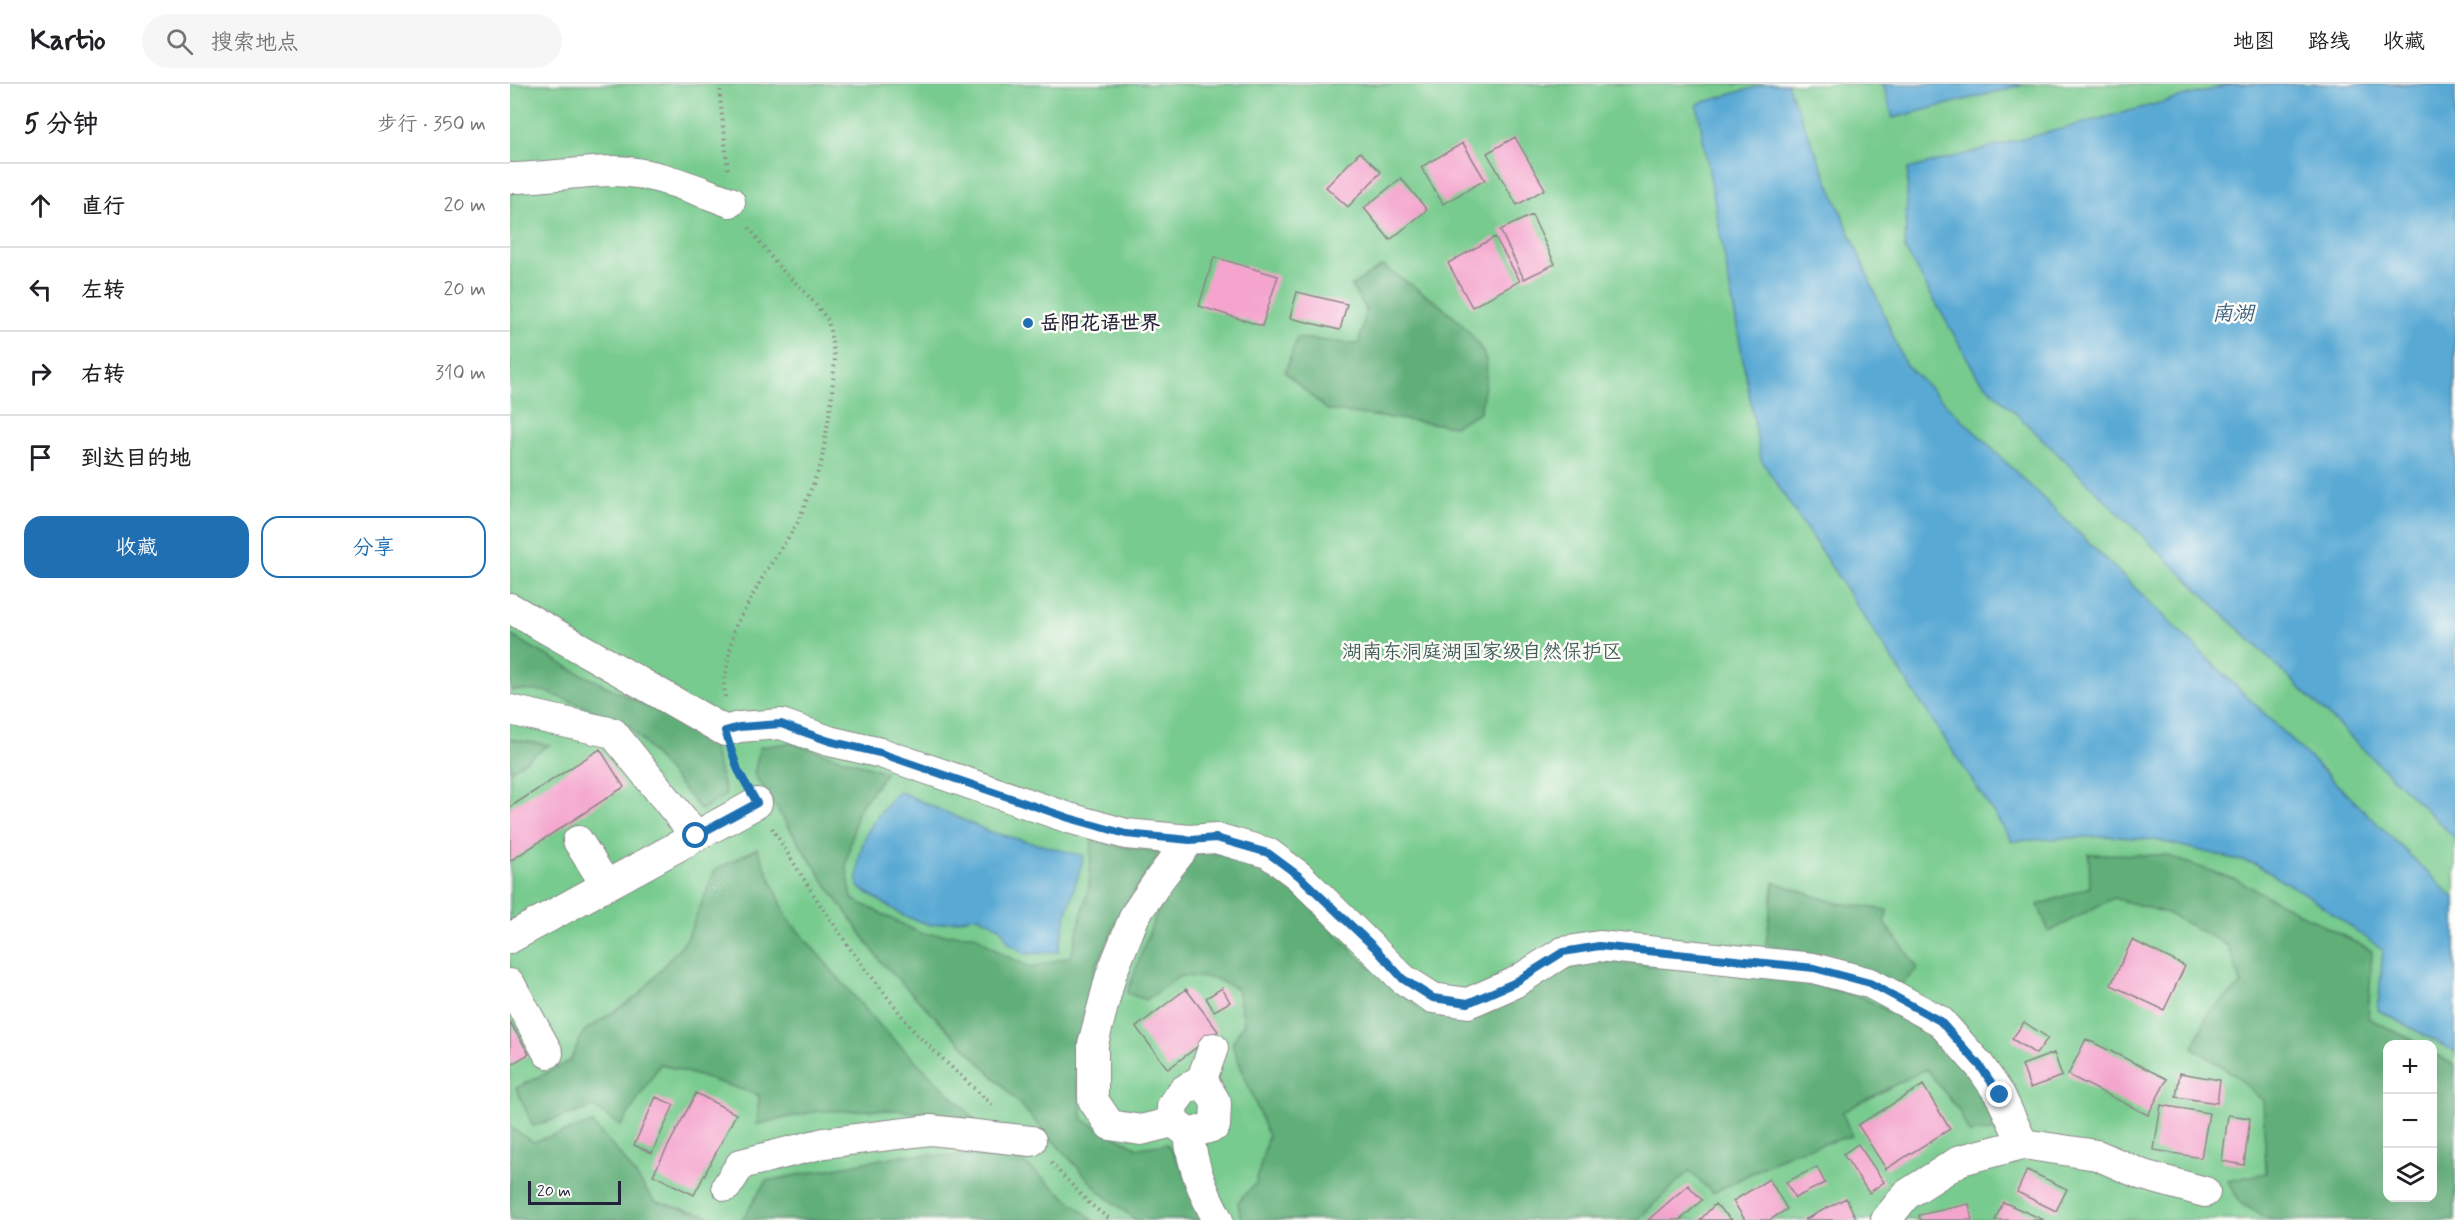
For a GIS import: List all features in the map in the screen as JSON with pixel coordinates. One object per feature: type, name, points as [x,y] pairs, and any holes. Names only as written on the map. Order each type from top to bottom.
[{"type":"street","points":[[510,178],[539,178],[615,171],[659,177],[730,202]]},
{"type":"street","points":[[510,608],[725,731],[739,727],[781,724],[960,779],[1069,818],[1126,834],[1190,840],[1216,838],[1268,853],[1299,876],[1374,947],[1403,979],[1433,998],[1468,1003],[1514,983],[1563,952],[1599,946],[1814,968],[1870,983],[1940,1021],[1980,1066],[2000,1095],[2024,1144]]},
{"type":"street","points":[[510,710],[613,733],[696,836]]},
{"type":"street","points":[[510,938],[757,803]]},
{"type":"street","points":[[1190,840],[1135,915],[1111,975],[1093,1044],[1093,1100],[1110,1125],[1141,1130],[1215,1126],[1216,1103],[1202,1078]]},
{"type":"street","points":[[578,841],[606,885]]},
{"type":"street","points":[[510,984],[548,1053]]},
{"type":"street","points":[[1213,1048],[1202,1078],[1184,1091],[1172,1106],[1204,1195],[1218,1220]]},
{"type":"street","points":[[727,1186],[741,1164],[824,1143],[930,1130],[1031,1142]]},
{"type":"street","points":[[1886,1220],[1906,1195],[1961,1160],[2024,1144],[2097,1155],[2143,1175],[2205,1192]]},
{"type":"path","points":[[721,84],[720,98],[728,154],[730,202],[777,265],[806,293],[828,320],[835,358],[831,404],[821,464],[797,525],[765,573],[734,629],[724,682],[725,731],[738,770],[816,898],[851,950],[916,1035],[1031,1142],[1090,1204],[1111,1220]]},
{"type":"green space","name":"湖南东洞庭湖国家级自然保护区","points":[[510,84],[2455,84],[2455,1220],[510,1220]]},
{"type":"green space","points":[[1382,266],[1442,307],[1470,333],[1480,347],[1487,366],[1480,412],[1454,426],[1327,410],[1285,372],[1297,338],[1359,344],[1366,309],[1351,286]]},
{"type":"green space","points":[[510,635],[573,670],[710,737],[726,795],[701,810],[627,723],[544,691],[510,690]]},
{"type":"green space","points":[[510,739],[549,745],[510,771]]},
{"type":"green space","points":[[791,743],[886,772],[857,812],[846,865],[852,899],[922,934],[975,935],[1002,954],[1032,968],[1071,956],[1089,886],[1092,841],[1160,853],[1121,912],[1095,969],[1084,1024],[1077,1081],[1083,1120],[1138,1148],[1167,1144],[1182,1167],[1202,1220],[1136,1220],[1100,1192],[1002,1085],[881,962],[826,884],[754,774],[760,747]]},
{"type":"green space","points":[[757,848],[788,919],[877,1023],[977,1121],[895,1110],[818,1111],[757,1124],[759,1095],[660,1064],[621,1126],[594,1107],[533,1126],[516,1088],[570,1061],[584,1031],[638,996],[687,939],[715,870]]},
{"type":"green space","points":[[1200,850],[1254,863],[1305,901],[1356,955],[1425,1013],[1494,1008],[1545,977],[1590,960],[1774,975],[1862,997],[1923,1030],[1969,1072],[2000,1130],[1969,1133],[1959,1111],[1926,1069],[1842,1112],[1852,1136],[1790,1153],[1713,1193],[1689,1171],[1637,1220],[1241,1220],[1238,1202],[1256,1183],[1268,1136],[1232,1044],[1244,1022],[1237,989],[1214,978],[1180,976],[1146,1000],[1127,993],[1164,893]]},
{"type":"green space","points":[[2089,854],[2165,855],[2237,880],[2372,951],[2368,1018],[2412,1040],[2383,1040],[2383,1202],[2437,1202],[2437,1055],[2455,1066],[2455,1220],[2272,1220],[2241,1204],[2228,1181],[2266,1173],[2263,1101],[2235,1075],[2193,1048],[2208,1013],[2242,984],[2227,945],[2167,913],[2113,898],[2049,932],[2038,905],[2090,887]]},
{"type":"green space","points":[[1774,882],[1833,902],[1888,910],[1884,922],[1918,968],[1901,985],[1806,954],[1766,944]]},
{"type":"green space","points":[[592,1123],[623,1158],[654,1201],[725,1220],[510,1220],[510,1127],[533,1142]]},
{"type":"green space","points":[[903,1155],[1017,1157],[1093,1220],[742,1220],[766,1181]]},
{"type":"water","points":[[1766,84],[1787,84],[1905,364],[2455,899],[2455,1052],[2437,1042],[2437,1040],[2433,1040],[2378,1010],[2383,950],[2307,895],[2255,864],[2156,840],[2107,836],[2012,841],[1761,460],[1697,104]]},
{"type":"water","points":[[1883,84],[2027,84],[1893,118]]},
{"type":"water","name":"南湖","points":[[2232,84],[2455,84],[2455,838],[1978,377],[1905,249],[1908,169]]},
{"type":"water","points":[[898,791],[990,832],[1084,856],[1058,952],[1026,954],[1009,943],[1000,927],[978,916],[931,925],[904,916],[858,887],[859,857],[866,834]]},
{"type":"building","points":[[1515,137],[1545,189],[1517,205],[1487,153]]},
{"type":"building","points":[[1463,143],[1485,180],[1443,204],[1421,167]]},
{"type":"building","points":[[1360,152],[1381,172],[1348,207],[1326,187]]},
{"type":"building","points":[[1401,178],[1427,210],[1390,240],[1364,208]]},
{"type":"building","points":[[1532,215],[1555,264],[1524,279],[1500,230]]},
{"type":"building","points":[[1495,237],[1520,281],[1472,307],[1448,263]]},
{"type":"building","points":[[1214,257],[1278,276],[1262,326],[1199,306]]},
{"type":"building","points":[[1297,292],[1347,304],[1340,330],[1290,318]]},
{"type":"building","points":[[600,749],[624,787],[510,861],[510,807]]},
{"type":"building","points":[[2132,940],[2185,966],[2164,1010],[2111,985]]},
{"type":"building","points":[[1222,988],[1230,1002],[1214,1011],[1206,998]]},
{"type":"building","points":[[1186,989],[1218,1031],[1168,1069],[1136,1027]]},
{"type":"building","points":[[510,1022],[529,1054],[510,1065]]},
{"type":"building","points":[[2024,1022],[2048,1038],[2036,1054],[2012,1039]]},
{"type":"building","points":[[2086,1039],[2167,1079],[2148,1115],[2068,1075]]},
{"type":"building","points":[[2054,1053],[2062,1076],[2030,1088],[2022,1065]]},
{"type":"building","points":[[2180,1073],[2220,1080],[2217,1103],[2176,1097]]},
{"type":"building","points":[[1923,1085],[1950,1129],[1886,1169],[1858,1125]]},
{"type":"building","points":[[696,1093],[736,1114],[694,1195],[653,1175]]},
{"type":"building","points":[[656,1097],[674,1105],[652,1153],[634,1145]]},
{"type":"building","points":[[2161,1105],[2209,1113],[2201,1158],[2154,1150]]},
{"type":"building","points":[[2228,1115],[2250,1118],[2244,1165],[2222,1161]]},
{"type":"building","points":[[1858,1144],[1884,1182],[1869,1193],[1843,1154]]},
{"type":"building","points":[[1817,1167],[1825,1183],[1795,1198],[1786,1182]]},
{"type":"building","points":[[2027,1170],[2067,1189],[2056,1211],[2017,1192]]},
{"type":"building","points":[[1769,1179],[1787,1209],[1770,1220],[1745,1220],[1733,1201]]},
{"type":"building","points":[[1688,1185],[1702,1200],[1680,1220],[1648,1220]]},
{"type":"building","points":[[1846,1198],[1857,1220],[1804,1220]]},
{"type":"building","points":[[2003,1202],[2044,1220],[1995,1220]]},
{"type":"building","points":[[1715,1204],[1732,1220],[1700,1220]]},
{"type":"building","points":[[1969,1204],[1972,1220],[1920,1220],[1919,1215]]},
{"type":"place","name":"岳阳花语世界","points":[[1028,323]]},
{"type":"route","points":[[696,836],[757,803],[738,770],[725,731],[739,727],[781,724],[829,741],[880,753],[1069,818],[1126,834],[1190,840],[1216,838],[1268,853],[1299,876],[1374,947],[1403,979],[1433,998],[1468,1003],[1514,983],[1563,952],[1599,946],[1814,968],[1870,983],[1940,1021],[1980,1066],[2000,1095]]}]
